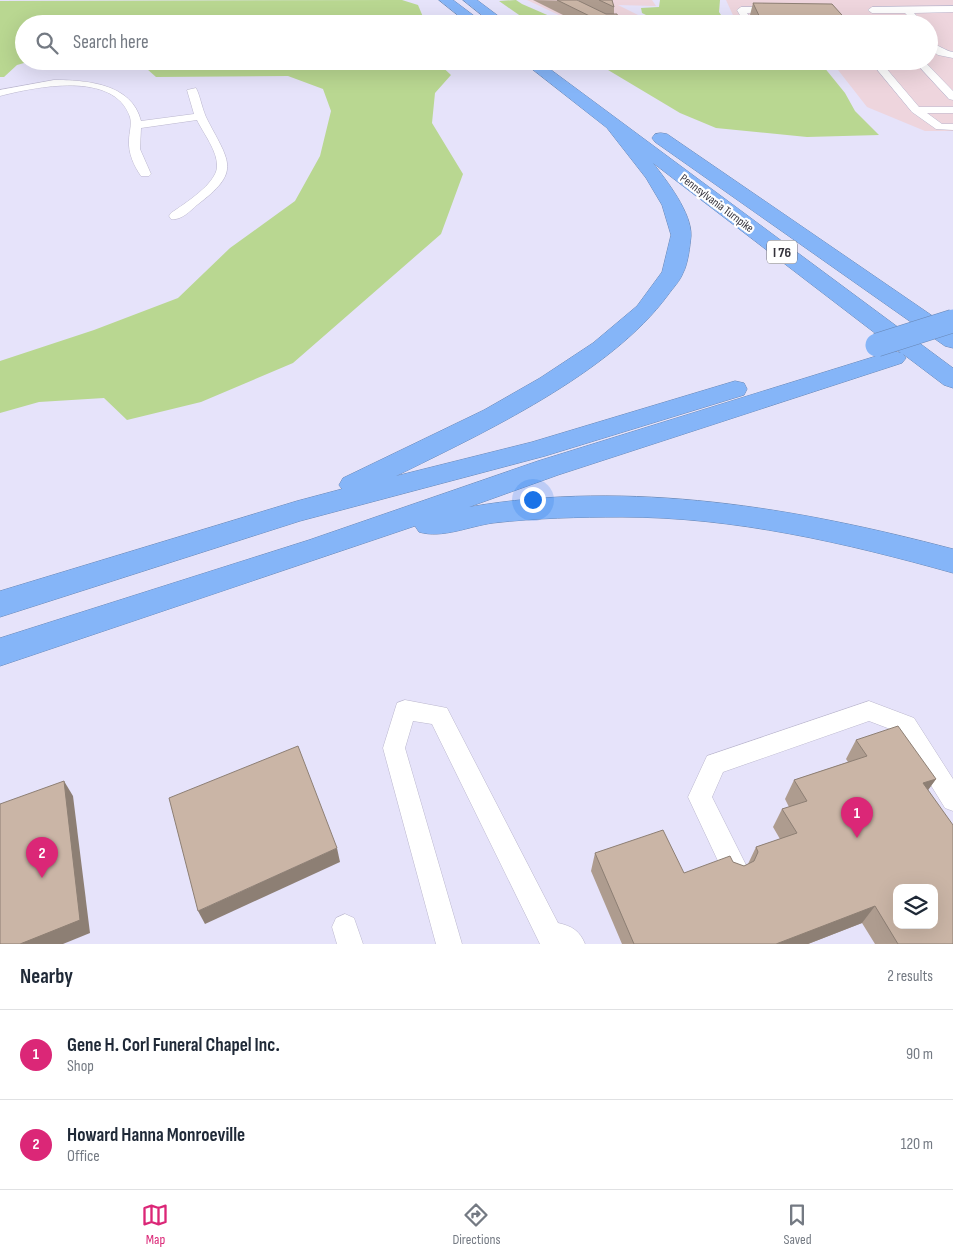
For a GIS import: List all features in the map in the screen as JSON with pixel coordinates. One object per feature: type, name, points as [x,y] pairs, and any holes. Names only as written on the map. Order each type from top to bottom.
[{"type":"highway","points":[[448,2],[466,15]]},
{"type":"highway","points":[[472,2],[490,15]]},
{"type":"highway","name":"Pennsylvania Turnpike","points":[[541,70],[953,380]]},
{"type":"highway","points":[[567,70],[595,90]]},
{"type":"highway","points":[[298,511],[459,434],[527,398],[594,352],[644,310],[665,287],[674,273],[678,260],[680,235],[678,223],[658,184],[612,123]]},
{"type":"highway","name":"Pennsylvania Turnpike","points":[[652,131],[953,340]]},
{"type":"highway","points":[[0,652],[320,548],[886,351],[953,322]]},
{"type":"highway","points":[[0,604],[298,511],[536,450],[886,351],[953,340]]},
{"type":"highway","points":[[320,548],[469,516],[538,509],[606,508],[705,513],[796,524],[879,541],[953,561]]},
{"type":"lane","points":[[872,10],[953,9]]},
{"type":"lane","points":[[744,15],[741,10],[786,10]]},
{"type":"lane","points":[[910,11],[911,15]]},
{"type":"lane","points":[[938,50],[941,53],[953,55]]},
{"type":"lane","points":[[883,70],[916,110],[940,127],[953,127]]},
{"type":"lane","points":[[927,70],[953,98]]},
{"type":"lane","points":[[0,93],[49,79],[81,83],[108,90],[122,99],[130,108],[137,125],[134,146],[145,174]]},
{"type":"lane","points":[[175,216],[205,193],[222,170],[221,161],[200,116],[192,90]]},
{"type":"lane","points":[[916,110],[953,110]]},
{"type":"lane","points":[[137,125],[200,116]]},
{"type":"lane","points":[[448,944],[394,748],[405,710],[439,715],[550,935],[564,938],[572,944]]},
{"type":"lane","points":[[735,869],[700,797],[715,764],[869,711],[906,725],[953,800]]},
{"type":"shaded area","points":[[527,0],[652,0],[656,6],[618,5],[638,15],[559,15]]},
{"type":"shaded area","points":[[726,0],[953,0],[953,131],[925,131],[867,107],[838,70],[938,70],[938,15],[733,15]]},
{"type":"green space","points":[[402,0],[418,5],[422,15],[15,15],[15,67],[4,77],[0,77],[0,1]]},
{"type":"green space","points":[[516,0],[547,15],[519,15],[499,1]]},
{"type":"green space","points":[[660,0],[720,0],[719,12],[721,15],[646,15],[642,13],[641,8],[659,7]]},
{"type":"green space","points":[[148,70],[446,70],[451,75],[435,93],[432,123],[463,174],[441,234],[293,363],[201,402],[127,420],[104,398],[39,402],[0,413],[0,361],[94,330],[178,298],[230,248],[295,201],[320,156],[331,111],[323,89],[288,76],[156,77]]},
{"type":"green space","points":[[608,70],[826,70],[845,93],[855,111],[879,135],[807,137],[716,128],[680,113]]},
{"type":"building","points":[[557,0],[577,0],[606,14],[617,15],[588,15]]},
{"type":"building","points":[[599,0],[612,0],[614,7]]},
{"type":"building","points":[[753,3],[832,4],[842,15],[759,15]]},
{"type":"building","points":[[898,726],[936,779],[923,783],[953,825],[953,944],[898,944],[875,906],[776,944],[634,944],[595,853],[663,830],[684,873],[730,856],[733,862],[744,866],[754,861],[758,852],[756,847],[797,833],[782,809],[807,801],[794,780],[867,756],[856,740]]},
{"type":"building","points":[[298,746],[337,848],[198,911],[169,798]]},
{"type":"building","points":[[64,781],[80,920],[20,944],[0,944],[0,804]]},
{"type":"place","name":"Gene H. Corl Funeral Chapel Inc.","points":[[857,838]]},
{"type":"place","name":"Howard Hanna Monroeville","points":[[42,878]]}]
